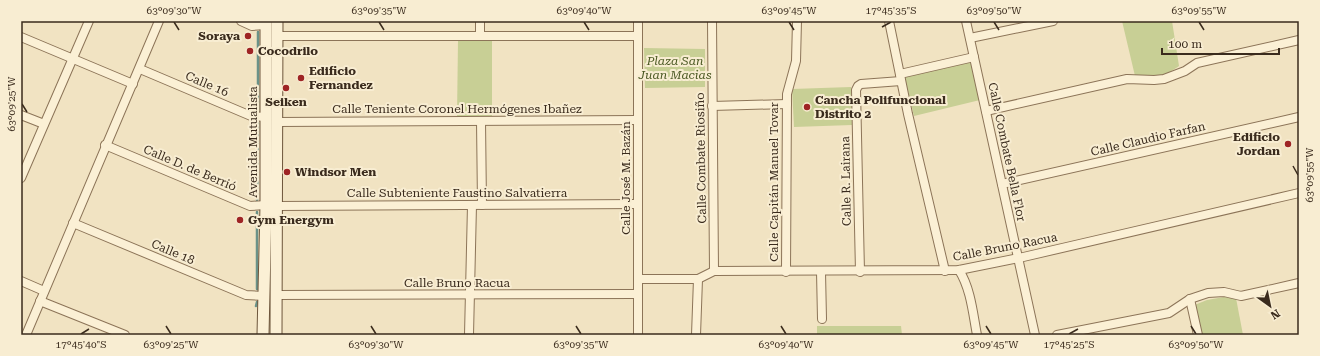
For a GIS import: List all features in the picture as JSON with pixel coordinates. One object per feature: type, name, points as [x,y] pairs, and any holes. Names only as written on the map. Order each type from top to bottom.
[{"type":"main road","name":"Avenida Mutualista","points":[[276,335],[277,21]]},
{"type":"main road","name":"Avenida Mutualista","points":[[263,335],[266,206],[266,23]]},
{"type":"street","points":[[21,178],[89,21]]},
{"type":"street","points":[[26,335],[106,145],[140,69],[159,21]]},
{"type":"street","points":[[240,21],[252,26],[266,23]]},
{"type":"street","points":[[480,21],[480,36]]},
{"type":"street","name":"Calle José M. Bazán","points":[[638,21],[638,335]]},
{"type":"street","name":"Calle Combate Riosiño","points":[[712,21],[714,272]]},
{"type":"street","name":"Calle Capitán Manuel Tovar","points":[[786,272],[787,94],[796,61],[797,21]]},
{"type":"street","points":[[889,21],[944,271]]},
{"type":"street","name":"Calle Combate Bella Flor","points":[[966,21],[1036,335]]},
{"type":"street","points":[[970,38],[1053,21]]},
{"type":"street","points":[[277,36],[638,36]]},
{"type":"street","points":[[21,37],[133,84]]},
{"type":"street","points":[[986,111],[1127,79],[1164,79],[1185,71],[1197,63],[1299,40]]},
{"type":"street","name":"Calle R. Lairana","points":[[860,272],[856,90],[858,86],[861,84],[901,78],[974,57]]},
{"type":"street","name":"Calle 16","points":[[140,69],[251,116],[266,117]]},
{"type":"street","points":[[712,106],[787,104]]},
{"type":"street","points":[[21,115],[44,124]]},
{"type":"street","name":"Calle Claudio Farfan","points":[[1002,184],[1299,117]]},
{"type":"street","name":"Calle Teniente Coronel Hermógenes Ibañez","points":[[277,122],[638,120]]},
{"type":"street","points":[[481,121],[482,205]]},
{"type":"street","name":"Calle D. de Berrió","points":[[106,145],[250,206],[266,206]]},
{"type":"street","name":"Calle Bruno Racua","points":[[638,279],[698,278],[714,272],[959,270],[1018,258],[1299,193]]},
{"type":"street","name":"Calle Subteniente Faustino Salvatierra","points":[[277,206],[638,204]]},
{"type":"street","points":[[469,335],[472,205]]},
{"type":"street","name":"Calle 18","points":[[73,223],[246,295],[264,296]]},
{"type":"street","points":[[959,270],[967,287],[977,335]]},
{"type":"street","points":[[821,272],[822,319]]},
{"type":"street","points":[[696,335],[698,278]]},
{"type":"street","points":[[21,281],[44,291]]},
{"type":"street","points":[[1057,335],[1169,313],[1190,299],[1208,293],[1224,292],[1241,296],[1299,283]]},
{"type":"street","name":"Calle Bruno Racua","points":[[276,295],[470,296],[638,294]]},
{"type":"street","points":[[1190,299],[1198,335]]},
{"type":"street","points":[[40,301],[126,335]]},
{"type":"green space","points":[[1122,21],[1172,21],[1179,66],[1163,75],[1135,76]]},
{"type":"green space","points":[[458,41],[492,41],[492,116],[457,116]]},
{"type":"green space","name":"Plaza San Juan Macias","points":[[644,48],[705,49],[705,87],[645,88]]},
{"type":"green space","points":[[970,55],[980,100],[914,116],[903,71]]},
{"type":"green space","points":[[851,87],[852,125],[794,127],[792,89]]},
{"type":"green space","points":[[1224,297],[1236,298],[1243,335],[1198,335],[1192,306],[1207,300]]},
{"type":"green space","points":[[817,326],[901,326],[902,335],[817,335]]},
{"type":"waterway","points":[[258,32],[258,112]]},
{"type":"waterway","points":[[257,200],[258,123]]},
{"type":"waterway","points":[[257,212],[257,289]]},
{"type":"waterway","points":[[256,306],[257,302]]},
{"type":"place","name":"Soraya","points":[[248,36]]},
{"type":"place","name":"Cocodrilo","points":[[250,51]]},
{"type":"place","name":"Edificio Fernandez","points":[[301,78]]},
{"type":"place","name":"Seiken","points":[[286,88]]},
{"type":"place","name":"Cancha Polifuncional Distrito 2","points":[[807,107]]},
{"type":"place","name":"Edificio Jordan","points":[[1288,144]]},
{"type":"place","name":"Windsor Men","points":[[287,172]]},
{"type":"place","name":"Gym Energym","points":[[240,220]]}]
